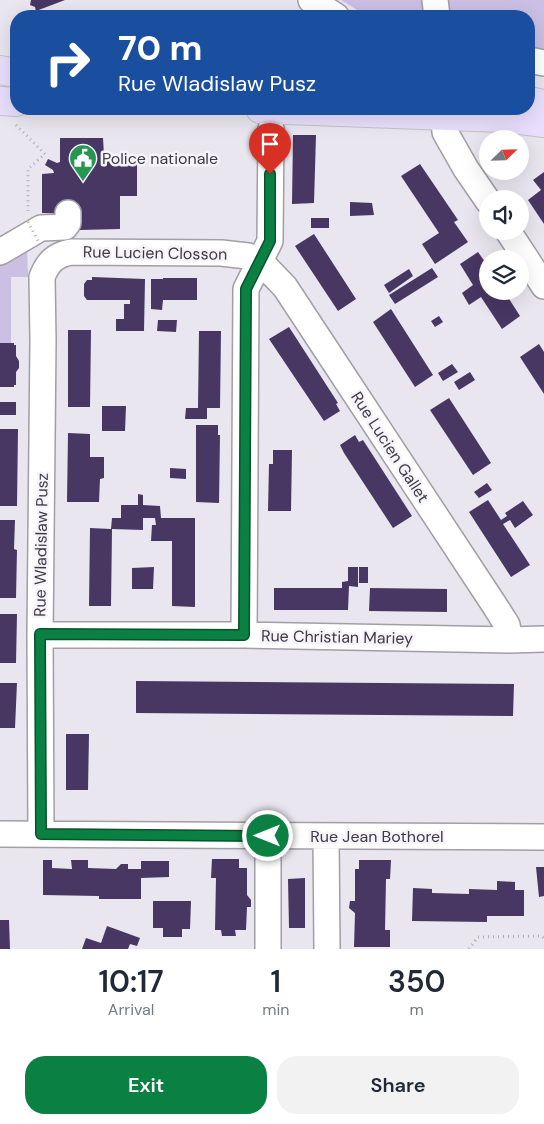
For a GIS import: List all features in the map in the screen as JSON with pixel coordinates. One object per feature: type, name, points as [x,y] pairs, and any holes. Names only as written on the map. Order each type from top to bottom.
[{"type":"main road","points":[[266,119],[384,115]]},
{"type":"main road","points":[[467,115],[544,123]]},
{"type":"street","points":[[312,0],[327,10]]},
{"type":"street","points":[[443,115],[445,132],[480,190]]},
{"type":"street","points":[[244,635],[246,289],[270,241],[266,119]]},
{"type":"street","points":[[0,252],[41,228],[65,227],[68,223],[68,213]]},
{"type":"street","points":[[514,240],[544,286]]},
{"type":"street","name":"Rue Lucien Closson","points":[[45,250],[60,254],[71,252],[221,254],[248,256],[260,261]]},
{"type":"street","name":"Rue Wladislaw Pusz","points":[[41,834],[42,277],[46,268],[45,250]]},
{"type":"street","name":"Rue Lucien Gallet","points":[[260,261],[285,287],[495,606],[506,625],[510,640]]},
{"type":"street","name":"Rue Christian Mariey","points":[[40,634],[544,639]]},
{"type":"street","name":"Rue Jean Bothorel","points":[[0,834],[544,837]]},
{"type":"street","points":[[268,836],[268,949]]},
{"type":"street","points":[[326,836],[327,949]]},
{"type":"path","points":[[15,115],[45,154],[28,169],[28,222],[45,250]]},
{"type":"path","points":[[469,949],[478,938],[541,936],[544,938]]},
{"type":"shaded area","points":[[341,0],[544,0],[544,55],[535,53],[535,10],[357,10]]},
{"type":"shaded area","points":[[27,245],[28,277],[11,277],[11,343],[0,343],[0,261]]},
{"type":"building","points":[[31,0],[65,0],[39,10],[30,5]]},
{"type":"building","points":[[293,135],[316,135],[314,203],[292,204]]},
{"type":"building","points":[[60,138],[103,138],[104,155],[137,155],[137,196],[120,196],[120,229],[80,230],[80,214],[42,213],[42,174],[54,173],[53,170],[45,165],[48,159],[57,163],[60,162]]},
{"type":"building","points":[[420,164],[458,220],[454,222],[468,242],[435,264],[422,244],[439,233],[401,176]]},
{"type":"building","points":[[544,172],[544,224],[529,202],[529,199],[541,190],[533,180]]},
{"type":"building","points":[[350,202],[372,203],[374,215],[350,216]]},
{"type":"building","points":[[311,218],[329,218],[329,228],[311,228]]},
{"type":"building","points":[[314,234],[356,299],[338,311],[295,246]]},
{"type":"building","points":[[478,252],[479,253],[479,298],[469,305],[462,293],[473,285],[460,264]]},
{"type":"building","points":[[432,268],[438,277],[395,304],[389,295]]},
{"type":"building","points":[[409,269],[413,276],[389,293],[384,285]]},
{"type":"building","points":[[92,277],[145,279],[144,331],[116,331],[116,319],[124,319],[124,304],[130,304],[130,300],[87,300],[84,296],[84,284],[87,280],[92,280]]},
{"type":"building","points":[[197,278],[197,300],[163,300],[162,310],[151,309],[151,279]]},
{"type":"building","points":[[483,300],[510,300],[520,316],[502,329]]},
{"type":"building","points":[[391,309],[433,375],[415,387],[373,322]]},
{"type":"building","points":[[439,316],[443,322],[435,327],[431,321]]},
{"type":"building","points":[[158,320],[177,320],[176,332],[157,331]]},
{"type":"building","points":[[289,327],[338,403],[336,404],[340,411],[324,421],[269,339]]},
{"type":"building","points":[[68,330],[91,330],[90,407],[68,407]]},
{"type":"building","points":[[199,331],[221,331],[220,408],[207,408],[207,419],[185,419],[186,408],[198,408]]},
{"type":"building","points":[[0,343],[14,343],[16,345],[19,368],[16,372],[16,385],[14,387],[0,387]]},
{"type":"building","points":[[539,344],[544,352],[544,394],[520,357]]},
{"type":"building","points":[[452,364],[458,372],[443,381],[438,373]]},
{"type":"building","points":[[470,372],[475,380],[459,390],[454,382]]},
{"type":"building","points":[[449,398],[491,463],[473,475],[430,410]]},
{"type":"building","points":[[0,402],[16,402],[16,415],[0,415]]},
{"type":"building","points":[[102,406],[126,406],[125,431],[102,431]]},
{"type":"building","points":[[196,425],[218,425],[218,435],[220,435],[219,503],[196,502]]},
{"type":"building","points":[[0,429],[18,429],[17,506],[0,506]]},
{"type":"building","points":[[68,433],[90,434],[90,457],[104,457],[104,478],[100,479],[99,502],[67,502]]},
{"type":"building","points":[[355,435],[359,442],[363,440],[412,516],[393,528],[340,445]]},
{"type":"building","points":[[273,450],[292,450],[291,511],[268,511],[269,464],[273,464]]},
{"type":"building","points":[[170,468],[186,469],[186,479],[170,478]]},
{"type":"building","points":[[487,483],[492,490],[479,498],[474,492]]},
{"type":"building","points":[[138,494],[143,495],[143,505],[160,506],[161,518],[195,518],[195,607],[172,606],[172,541],[151,541],[152,525],[156,525],[155,518],[143,518],[143,530],[112,529],[111,606],[89,606],[90,528],[111,529],[112,518],[121,518],[121,505],[138,505]]},
{"type":"building","points":[[488,500],[501,520],[507,516],[505,513],[523,501],[533,515],[515,528],[510,520],[503,524],[530,565],[511,577],[469,512]]},
{"type":"building","points":[[0,520],[15,520],[14,549],[17,550],[16,598],[0,598]]},
{"type":"building","points":[[154,567],[153,589],[132,589],[132,568]]},
{"type":"building","points":[[348,567],[358,567],[358,587],[349,586],[348,610],[274,610],[274,588],[342,588],[342,582],[348,581]]},
{"type":"building","points":[[359,567],[368,567],[368,583],[359,583]]},
{"type":"building","points":[[370,588],[447,589],[447,612],[369,611]]},
{"type":"building","points":[[0,614],[17,614],[16,663],[0,663]]},
{"type":"building","points":[[136,681],[514,684],[513,716],[136,713]]},
{"type":"building","points":[[0,683],[17,683],[15,728],[0,728]]},
{"type":"building","points":[[66,734],[89,734],[88,790],[66,790]]},
{"type":"building","points":[[212,859],[239,859],[239,868],[247,868],[247,895],[251,900],[251,907],[247,907],[246,930],[235,930],[236,936],[222,936],[221,930],[215,930],[216,878],[211,878]]},
{"type":"building","points":[[43,860],[52,860],[52,868],[72,869],[71,860],[88,860],[88,868],[116,869],[121,864],[128,864],[128,869],[141,869],[141,861],[169,861],[169,877],[141,878],[141,899],[99,899],[99,896],[43,895]]},
{"type":"building","points":[[359,860],[391,860],[390,879],[386,879],[385,930],[390,930],[390,947],[354,947],[355,913],[349,908],[350,901],[355,901],[355,869],[359,869]]},
{"type":"building","points":[[536,867],[544,867],[544,896],[539,897]]},
{"type":"building","points":[[305,878],[305,928],[289,928],[288,879]]},
{"type":"building","points":[[497,881],[515,882],[515,890],[524,890],[524,916],[487,916],[487,922],[412,921],[413,888],[432,889],[432,893],[469,894],[469,889],[497,890]]},
{"type":"building","points":[[153,901],[191,901],[190,929],[182,929],[182,937],[163,937],[163,928],[153,928]]},
{"type":"building","points":[[0,920],[9,920],[10,949],[0,949]]},
{"type":"building","points":[[107,926],[140,938],[137,946],[130,944],[128,949],[82,949],[86,938],[101,943]]},
{"type":"place","name":"Police nationale","points":[[83,182]]},
{"type":"route","points":[[268,836],[41,834],[40,634],[244,635],[246,289],[270,241],[270,174]]}]
